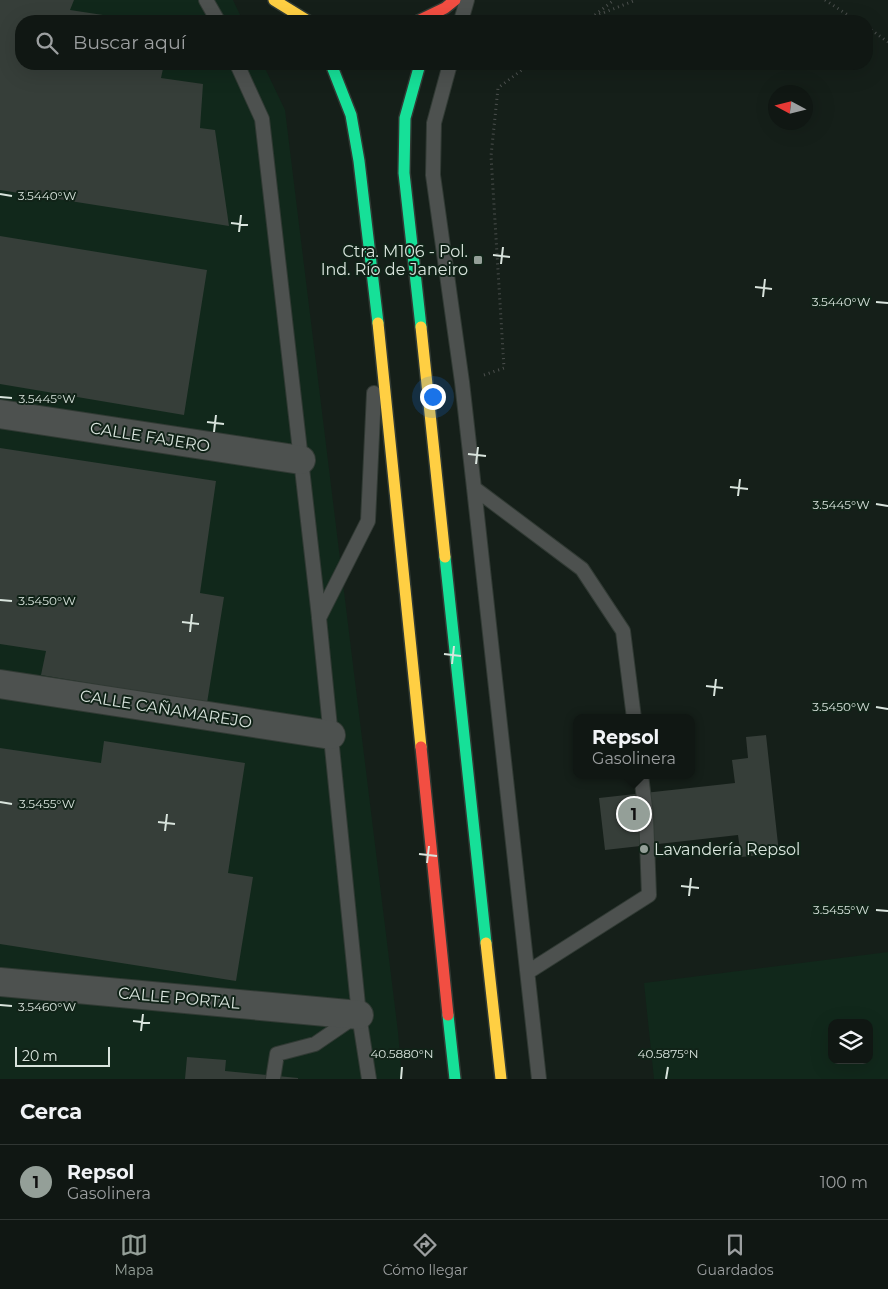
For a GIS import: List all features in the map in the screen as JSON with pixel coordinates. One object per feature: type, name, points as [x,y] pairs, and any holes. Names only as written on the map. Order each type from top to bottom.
[{"type":"main road","points":[[274,0],[298,15]]},
{"type":"main road","points":[[430,15],[445,8],[455,0]]},
{"type":"main road","points":[[442,15],[445,8]]},
{"type":"main road","points":[[333,70],[351,115],[359,161],[377,317],[456,1079]]},
{"type":"main road","points":[[418,70],[405,118],[404,173],[501,1079]]},
{"type":"street","name":"CALLE FAJERO","points":[[0,414],[301,460]]},
{"type":"street","name":"CALLE CAÑAMAREJO","points":[[0,684],[331,735]]},
{"type":"street","name":"CALLE PORTAL","points":[[0,982],[358,1014]]},
{"type":"lane","points":[[206,0],[215,15]]},
{"type":"lane","points":[[463,15],[467,0]]},
{"type":"lane","points":[[240,70],[262,119],[319,618],[358,1014],[369,1079]]},
{"type":"lane","points":[[448,70],[434,123],[433,175],[462,382],[539,1079]]},
{"type":"lane","points":[[319,618],[368,521],[377,317]]},
{"type":"lane","points":[[474,488],[582,569],[623,631],[633,714]]},
{"type":"lane","points":[[528,972],[649,895],[646,815],[642,779]]},
{"type":"lane","points":[[274,1079],[277,1054],[315,1044],[358,1014]]},
{"type":"path","points":[[594,15],[614,0]]},
{"type":"path","points":[[600,15],[636,0]]},
{"type":"path","points":[[825,0],[849,15]]},
{"type":"path","points":[[873,31],[888,42]]},
{"type":"path","points":[[462,382],[504,368],[491,156],[498,88],[522,70]]},
{"type":"shaded area","points":[[0,0],[233,0],[240,15],[15,15],[15,70],[266,70],[285,110],[398,1032],[402,1079],[0,1079]]},
{"type":"shaded area","points":[[888,952],[888,1079],[654,1079],[644,983]]},
{"type":"building","points":[[0,0],[74,0],[70,10],[103,15],[15,15],[15,70],[163,70],[161,78],[203,84],[200,128],[215,130],[229,226],[0,190]]},
{"type":"building","points":[[0,236],[207,270],[184,415],[0,384]]},
{"type":"building","points":[[0,448],[216,481],[200,593],[224,597],[207,703],[41,675],[46,651],[0,644]]},
{"type":"building","points":[[766,735],[779,853],[741,857],[738,835],[605,850],[599,798],[735,783],[732,760],[748,758],[746,737]]},
{"type":"building","points":[[104,741],[245,763],[228,873],[253,877],[236,981],[0,944],[0,748],[101,763]]},
{"type":"building","points":[[187,1057],[226,1060],[225,1071],[298,1079],[185,1079]]},
{"type":"traffic: fast","points":[[333,70],[351,115],[359,161],[378,323]]},
{"type":"traffic: fast","points":[[418,70],[405,118],[404,173],[421,327]]},
{"type":"traffic: fast","points":[[445,557],[486,943]]},
{"type":"traffic: fast","points":[[448,1015],[455,1079]]},
{"type":"traffic: slow","points":[[274,0],[298,15]]},
{"type":"traffic: slow","points":[[378,323],[421,747]]},
{"type":"traffic: slow","points":[[421,327],[445,557]]},
{"type":"traffic: slow","points":[[486,943],[501,1079]]},
{"type":"traffic: jam","points":[[430,15],[445,8],[455,0]]},
{"type":"traffic: jam","points":[[421,747],[448,1015]]},
{"type":"place","name":"Ctra. M106 - Pol. Ind. Río de Janeiro","points":[[478,260]]},
{"type":"place","name":"Repsol","points":[[634,814]]},
{"type":"place","name":"Lavandería Repsol","points":[[644,849]]}]
